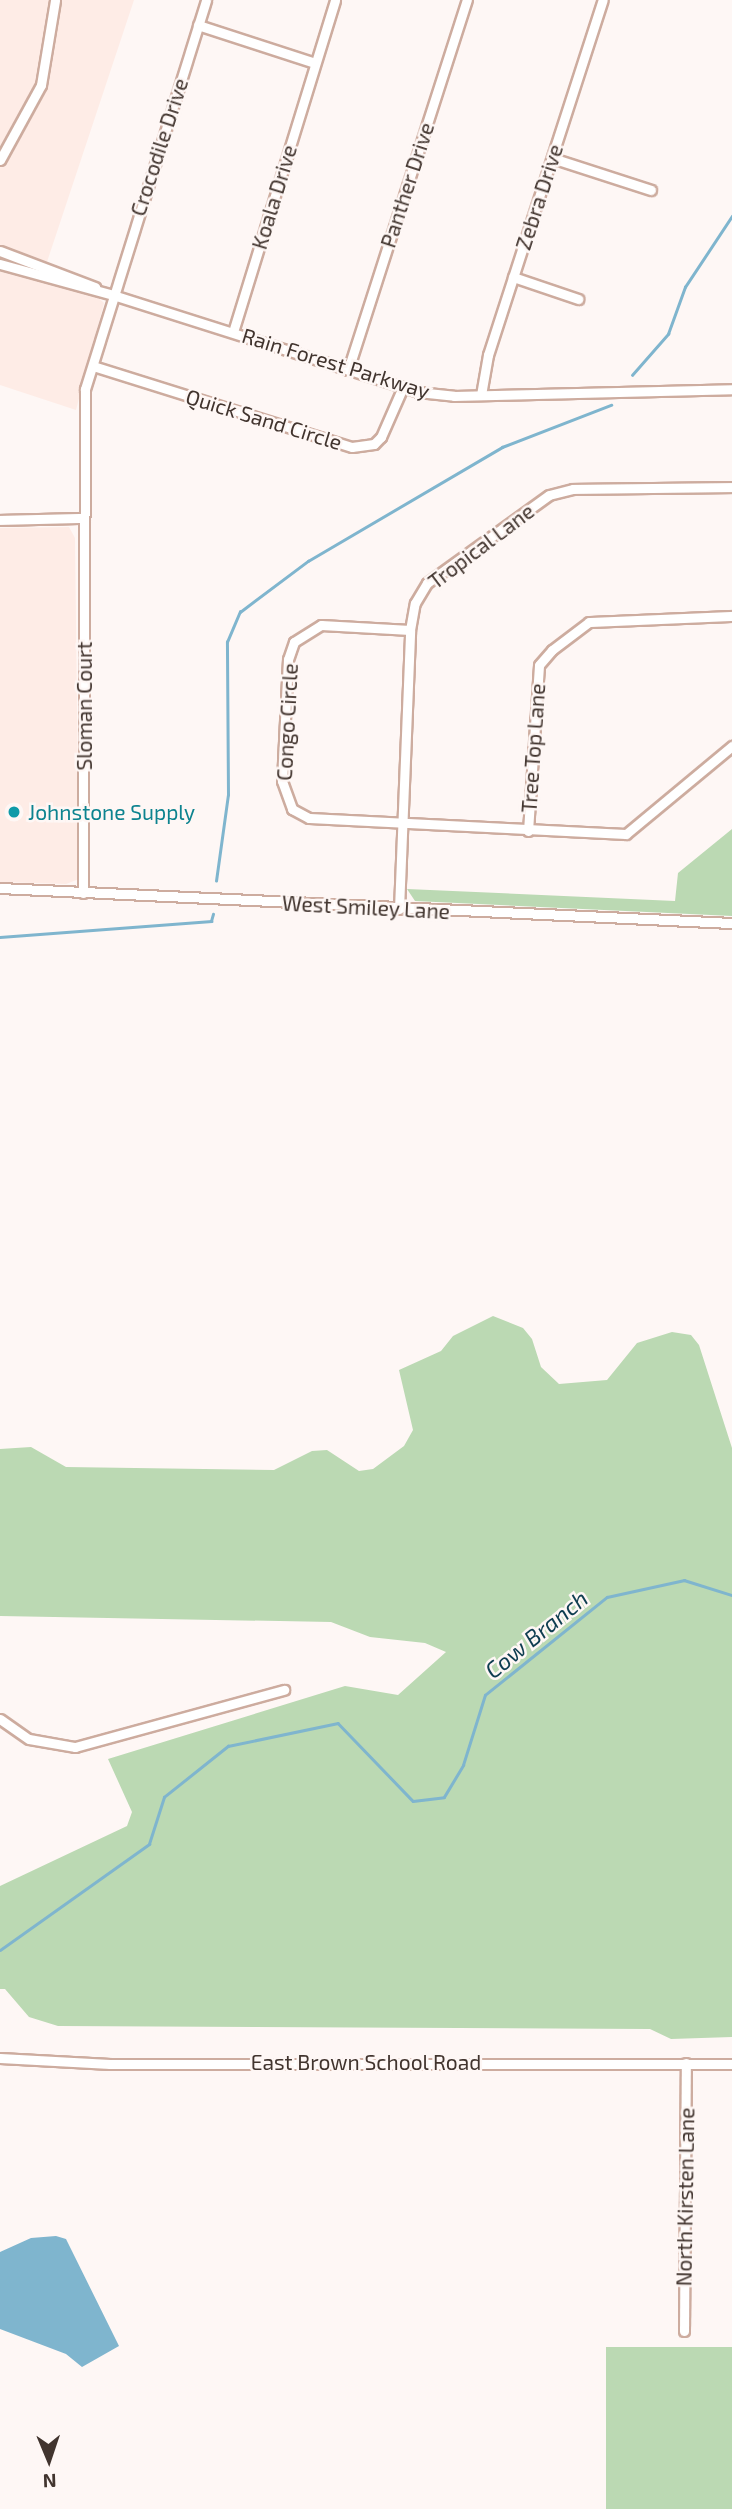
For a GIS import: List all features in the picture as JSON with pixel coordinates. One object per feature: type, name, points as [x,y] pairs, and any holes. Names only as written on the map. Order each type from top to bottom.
[{"type":"street","points":[[0,160],[41,85],[55,0]]},
{"type":"street","name":"Crocodile Drive","points":[[93,366],[206,0]]},
{"type":"street","name":"Koala Drive","points":[[233,332],[335,0]]},
{"type":"street","name":"Panther Drive","points":[[348,370],[467,0]]},
{"type":"street","name":"Zebra Drive","points":[[481,396],[513,277],[603,0]]},
{"type":"street","points":[[198,25],[315,63]]},
{"type":"street","points":[[552,158],[651,190]]},
{"type":"street","name":"Rain Forest Parkway","points":[[0,251],[62,271],[113,295]]},
{"type":"street","name":"Rain Forest Parkway","points":[[0,264],[113,295],[403,387],[437,395],[732,388]]},
{"type":"street","points":[[513,277],[578,299]]},
{"type":"street","name":"Quick Sand Circle","points":[[93,366],[352,447],[373,444],[381,437],[403,387]]},
{"type":"street","name":"Sloman Court","points":[[83,893],[85,389],[93,366]]},
{"type":"street","name":"Tropical Lane","points":[[399,909],[410,630],[415,603],[427,583],[549,495],[573,489],[732,487]]},
{"type":"street","points":[[0,520],[84,518]]},
{"type":"street","name":"Tree Top Lane","points":[[528,831],[539,665],[552,650],[589,622],[732,616]]},
{"type":"street","name":"Congo Circle","points":[[404,825],[309,818],[292,809],[282,781],[288,659],[294,642],[321,625],[410,630]]},
{"type":"street","points":[[404,825],[626,834],[732,746]]},
{"type":"street","name":"West Smiley Lane","points":[[0,888],[732,923]]},
{"type":"street","points":[[0,1719],[29,1739],[75,1747],[285,1690]]},
{"type":"street","name":"East Brown School Road","points":[[0,2058],[110,2064],[732,2064]]},
{"type":"street","name":"North Kirsten Lane","points":[[684,2331],[686,2063]]},
{"type":"shaded area","points":[[0,0],[134,0],[41,280],[95,295],[104,303],[76,410],[0,385]]},
{"type":"shaded area","points":[[69,527],[75,538],[79,879],[66,884],[0,882],[0,528]]},
{"type":"green space","points":[[732,829],[732,916],[415,901],[407,889],[675,901],[678,873]]},
{"type":"green space","points":[[493,1316],[523,1328],[532,1339],[541,1367],[559,1384],[607,1380],[637,1343],[672,1332],[691,1335],[699,1345],[732,1448],[732,2037],[671,2039],[650,2029],[58,2026],[29,2017],[5,1989],[0,1989],[0,1886],[127,1826],[132,1812],[108,1759],[345,1686],[398,1695],[446,1652],[425,1643],[370,1637],[331,1622],[0,1616],[0,1449],[31,1447],[66,1467],[274,1470],[312,1451],[327,1450],[359,1471],[373,1469],[404,1446],[413,1430],[399,1370],[441,1351],[453,1336]]},
{"type":"green space","points":[[606,2347],[732,2347],[732,2509],[606,2509]]},
{"type":"water","points":[[56,2236],[66,2239],[119,2346],[82,2367],[66,2354],[0,2329],[0,2252],[31,2238]]},
{"type":"waterway","points":[[632,375],[668,334],[685,287],[732,216]]},
{"type":"waterway","points":[[216,881],[228,795],[227,642],[240,612],[308,561],[502,447],[611,405]]},
{"type":"waterway","points":[[0,937],[211,921],[213,914]]},
{"type":"waterway","name":"Cow Branch","points":[[0,1950],[149,1844],[164,1797],[228,1746],[338,1723],[413,1801],[444,1797],[463,1765],[485,1695],[607,1597],[684,1580],[732,1595]]},
{"type":"place","name":"Johnstone Supply","points":[[14,812]]}]
